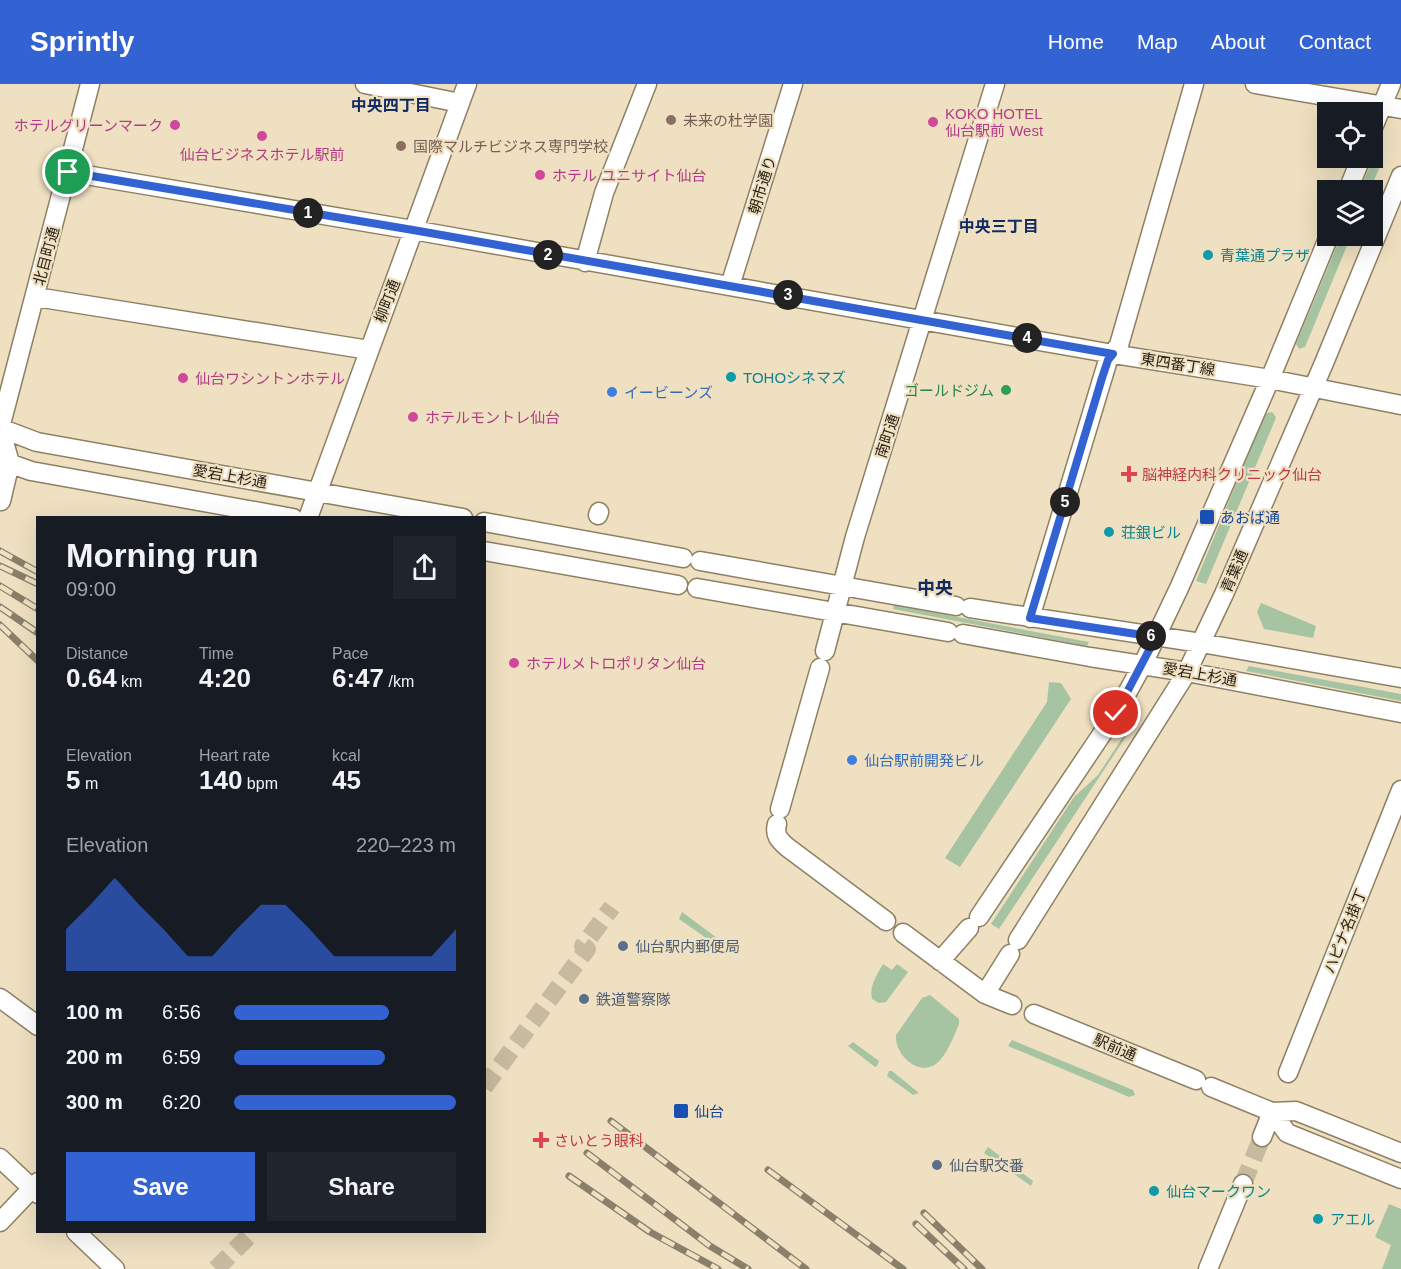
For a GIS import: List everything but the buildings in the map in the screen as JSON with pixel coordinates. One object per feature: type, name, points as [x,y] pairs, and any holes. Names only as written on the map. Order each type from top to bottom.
[{"type":"street","name":"北目町通","points":[[0,428],[90,84]]},
{"type":"street","points":[[364,84],[460,103]]},
{"type":"street","name":"柳町通","points":[[309,516],[466,84]]},
{"type":"street","points":[[585,262],[604,193],[647,84]]},
{"type":"street","name":"朝市通り","points":[[730,286],[793,84]]},
{"type":"street","name":"南町通","points":[[886,921],[787,847],[779,840],[775,832],[842,587],[995,84]]},
{"type":"street","points":[[1030,618],[1102,378],[1108,360],[1119,345],[1194,84]]},
{"type":"street","points":[[1255,84],[1359,102]]},
{"type":"street","points":[[1383,104],[1391,84]]},
{"type":"street","points":[[1383,106],[1401,109]]},
{"type":"street","name":"東四番丁線","points":[[68,172],[413,230],[1113,354],[1270,379],[1401,405]]},
{"type":"street","name":"青葉通","points":[[985,994],[1187,672],[1313,388],[1401,176]]},
{"type":"street","points":[[940,961],[974,923],[1116,713],[1143,664],[1180,586],[1325,246]]},
{"type":"street","points":[[36,297],[369,351]]},
{"type":"street","points":[[0,428],[5,462],[1,501]]},
{"type":"street","name":"愛宕上杉通","points":[[0,428],[37,442],[452,516]]},
{"type":"street","name":"愛宕上杉通","points":[[5,462],[31,471],[282,516]]},
{"type":"street","name":"愛宕上杉通","points":[[486,522],[842,587],[1201,643],[1401,678]]},
{"type":"street","points":[[486,551],[678,585]]},
{"type":"street","name":"愛宕上杉通","points":[[697,588],[1090,657],[1143,664],[1401,713]]},
{"type":"street","name":"ハピナ名掛丁","points":[[1288,1073],[1401,790]]},
{"type":"street","points":[[903,933],[985,994],[1012,1005]]},
{"type":"street","points":[[0,998],[36,1025]]},
{"type":"street","name":"駅前通","points":[[1034,1014],[1272,1112],[1296,1111],[1400,1150]]},
{"type":"street","points":[[1262,1137],[1272,1112]]},
{"type":"street","name":"駅前通","points":[[1272,1112],[1287,1132],[1401,1179]]},
{"type":"street","points":[[0,1158],[36,1189],[0,1222]]},
{"type":"street","points":[[1208,1269],[1243,1184]]},
{"type":"street","points":[[77,1233],[115,1269]]},
{"type":"green space","points":[[1369,168],[1379,168],[1374,180],[1364,180]]},
{"type":"green space","points":[[1337,246],[1347,246],[1305,347],[1299,349],[1296,344]]},
{"type":"green space","points":[[1272,412],[1276,417],[1275,420],[1206,584],[1196,581],[1264,416]]},
{"type":"green space","points":[[1261,603],[1316,626],[1313,638],[1264,629],[1257,612]]},
{"type":"green space","points":[[894,605],[1089,642],[1087,646],[893,609]]},
{"type":"green space","points":[[1249,666],[1401,694],[1401,701],[1246,671]]},
{"type":"green space","points":[[1049,682],[1061,683],[1071,699],[960,867],[945,858],[1047,702]]},
{"type":"green space","points":[[1130,726],[1133,726],[999,929],[991,924],[1074,797],[1098,775]]},
{"type":"green space","points":[[682,912],[721,941],[719,947],[679,919]]},
{"type":"green space","points":[[883,964],[892,970],[897,964],[908,972],[886,1002],[879,1003],[872,999],[872,990]]},
{"type":"green space","points":[[930,995],[959,1019],[959,1024],[944,1056],[936,1064],[921,1067],[914,1065],[903,1056],[896,1042],[896,1035],[922,998]]},
{"type":"green space","points":[[1012,1040],[1133,1090],[1135,1095],[1129,1097],[1008,1046]]},
{"type":"green space","points":[[853,1042],[879,1061],[877,1066],[875,1067],[848,1046]]},
{"type":"green space","points":[[889,1071],[919,1093],[913,1095],[887,1076]]},
{"type":"green space","points":[[988,1147],[1033,1181],[1031,1186],[984,1153]]},
{"type":"green space","points":[[1389,1204],[1401,1209],[1401,1269],[1382,1269],[1391,1245],[1375,1237]]},
{"type":"tunnel","points":[[486,1084],[587,949],[583,946],[612,907]]},
{"type":"tunnel","points":[[1243,1184],[1262,1137]]},
{"type":"tunnel","points":[[216,1269],[252,1233]]},
{"type":"railway","points":[[0,551],[36,571]]},
{"type":"railway","points":[[0,566],[36,583]]},
{"type":"railway","points":[[0,586],[36,608]]},
{"type":"railway","points":[[0,607],[36,632]]},
{"type":"railway","points":[[0,625],[36,659]]},
{"type":"railway","points":[[611,1121],[806,1269]]},
{"type":"railway","points":[[587,1153],[710,1246],[748,1269]]},
{"type":"railway","points":[[768,1170],[903,1269]]},
{"type":"railway","points":[[569,1176],[650,1232],[718,1269]]},
{"type":"railway","points":[[924,1213],[982,1269]]},
{"type":"railway","points":[[916,1224],[964,1269]]},
{"type":"place","name":"未来の杜学園","points":[[671,120]]},
{"type":"place","name":"KOKO HOTEL 仙台駅前 West","points":[[933,122]]},
{"type":"place","name":"ホテルグリーンマーク","points":[[175,125]]},
{"type":"place","name":"仙台ビジネスホテル駅前","points":[[262,136]]},
{"type":"place","name":"国際マルチビジネス専門学校","points":[[401,146]]},
{"type":"place","name":"ホテル ユニサイト仙台","points":[[540,175]]},
{"type":"place","name":"青葉通プラザ","points":[[1208,255]]},
{"type":"place","name":"TOHOシネマズ","points":[[731,377]]},
{"type":"place","name":"仙台ワシントンホテル","points":[[183,378]]},
{"type":"place","name":"ゴールドジム","points":[[1006,390]]},
{"type":"place","name":"イービーンズ","points":[[612,392]]},
{"type":"place","name":"ホテルモントレ仙台","points":[[413,417]]},
{"type":"place","name":"脳神経内科クリニック仙台","points":[[1129,474]]},
{"type":"place","name":"あおば通","points":[[1207,517]]},
{"type":"place","name":"荘銀ビル","points":[[1109,532]]},
{"type":"place","name":"ホテルメトロポリタン仙台","points":[[514,663]]},
{"type":"place","name":"仙台駅前開発ビル","points":[[852,760]]},
{"type":"place","name":"仙台駅内郵便局","points":[[623,946]]},
{"type":"place","name":"鉄道警察隊","points":[[584,999]]},
{"type":"place","name":"仙台","points":[[681,1111]]},
{"type":"place","name":"さいとう眼科","points":[[541,1140]]},
{"type":"place","name":"仙台駅交番","points":[[937,1165]]},
{"type":"place","name":"仙台マークワン","points":[[1154,1191]]},
{"type":"place","name":"アエル","points":[[1318,1219]]},
{"type":"district","name":"中央四丁目","points":[[391,105]]},
{"type":"district","name":"中央三丁目","points":[[999,226]]},
{"type":"district","name":"中央","points":[[935,588]]},
{"type":"route","points":[[68,172],[792,296],[1113,354],[1108,360],[1102,378],[1030,618],[1156,637],[1116,713]]}]
